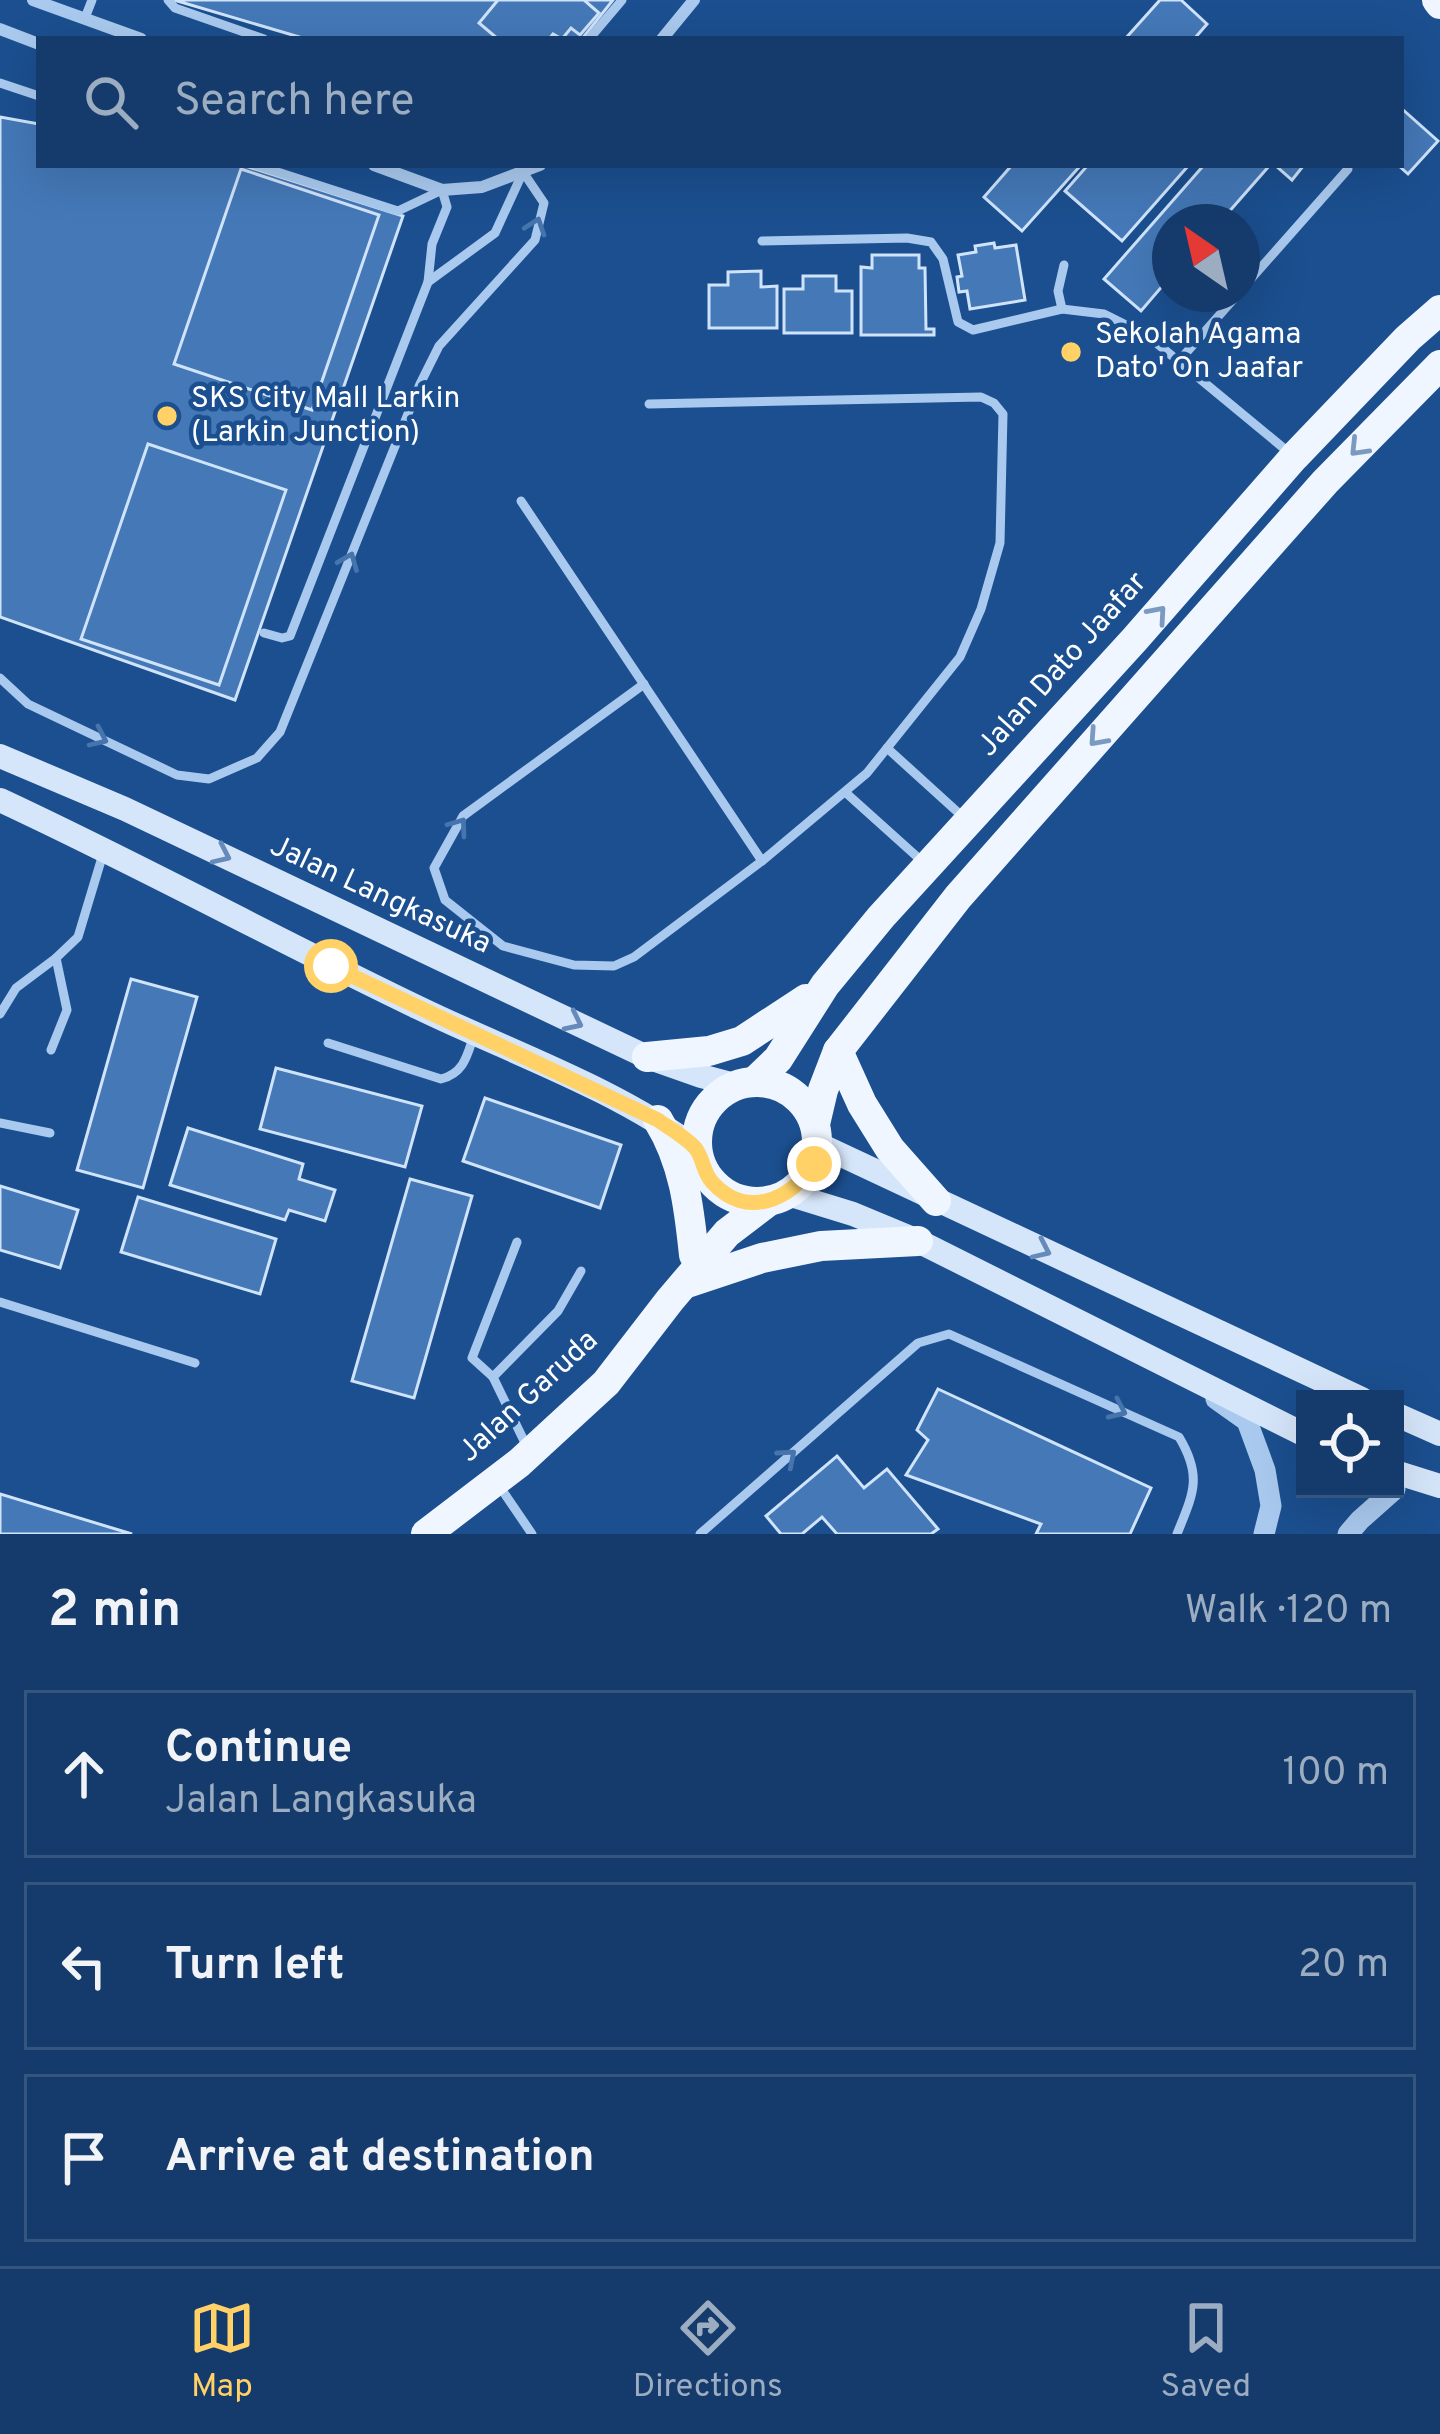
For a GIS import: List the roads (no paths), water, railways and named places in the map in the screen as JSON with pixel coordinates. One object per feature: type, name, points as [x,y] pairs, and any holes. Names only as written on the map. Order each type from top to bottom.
[{"type":"main road","name":"Jalan Dato Jaafar","points":[[745,1083],[778,1059],[825,985],[881,917],[1136,639],[1294,457],[1440,310]]},
{"type":"main road","points":[[778,1197],[803,1181],[814,1164],[823,1090],[838,1051],[893,977],[1028,816],[1324,482],[1440,364]]},
{"type":"main road","name":"Jalan Langkasuka","points":[[0,756],[125,808],[647,1057],[700,1076],[745,1083]]},
{"type":"main road","points":[[0,800],[104,848],[331,966],[658,1120],[699,1159],[714,1185],[730,1196],[749,1202],[778,1197],[853,1214],[917,1241],[1296,1430]]},
{"type":"main road","points":[[647,1057],[709,1052],[742,1041],[825,985]]},
{"type":"main road","points":[[838,1051],[862,1104],[890,1149],[936,1201]]},
{"type":"main road","points":[[682,1280],[701,1226],[698,1130],[705,1111],[718,1096],[745,1083],[775,1084],[807,1106],[817,1134],[936,1201],[1343,1390]]},
{"type":"main road","points":[[658,1120],[673,1144],[684,1181],[682,1280]]},
{"type":"main road","name":"Jalan Garuda","points":[[426,1534],[530,1454],[606,1383],[682,1280],[727,1233],[778,1197]]},
{"type":"main road","points":[[682,1280],[821,1246],[917,1241]]},
{"type":"main road","points":[[1404,1418],[1440,1434]]},
{"type":"main road","points":[[1404,1482],[1440,1486]]},
{"type":"street","points":[[33,0],[133,36]]},
{"type":"street","points":[[664,36],[694,0]]},
{"type":"street","points":[[0,29],[36,43]]},
{"type":"street","points":[[382,168],[442,190],[482,187],[533,168]]},
{"type":"street","points":[[510,168],[523,172]]},
{"type":"street","points":[[1171,1366],[1246,1421],[1265,1470],[1271,1506],[1264,1534]]},
{"type":"street","points":[[1348,1534],[1383,1498]]},
{"type":"lane","points":[[85,18],[92,0]]},
{"type":"lane","points":[[168,0],[176,8],[255,36]]},
{"type":"lane","points":[[592,36],[622,0]]},
{"type":"lane","points":[[0,83],[36,95]]},
{"type":"lane","points":[[264,632],[290,636],[428,282],[432,244],[447,207],[442,190],[398,211],[265,168]]},
{"type":"lane","points":[[1260,269],[1348,169]]},
{"type":"lane","points":[[428,282],[495,233],[523,172]]},
{"type":"lane","points":[[0,678],[28,704],[178,775],[209,778],[257,758],[280,732],[439,346],[535,240],[544,203],[523,172]]},
{"type":"lane","points":[[762,241],[907,238],[932,242],[943,259],[958,322],[973,330],[1062,309],[1104,314],[1148,336],[1294,457]]},
{"type":"lane","points":[[1062,309],[1058,291],[1064,265]]},
{"type":"lane","points":[[1178,362],[1222,312]]},
{"type":"lane","points":[[644,684],[463,816],[434,868],[445,900],[502,946],[574,965],[614,966],[634,957],[763,861],[867,773],[960,657],[981,609],[1000,544],[1003,414],[981,397],[649,404]]},
{"type":"lane","points":[[520,501],[763,861]]},
{"type":"lane","points":[[887,748],[969,823]]},
{"type":"lane","points":[[845,792],[928,867]]},
{"type":"lane","points":[[0,1014],[16,988],[78,937],[104,848]]},
{"type":"lane","points":[[51,1050],[67,1010],[56,958]]},
{"type":"lane","points":[[328,1043],[440,1079],[462,1068],[474,1035]]},
{"type":"lane","points":[[0,1123],[50,1133]]},
{"type":"lane","points":[[517,1242],[472,1358],[494,1377],[530,1454]]},
{"type":"lane","points":[[494,1377],[558,1311],[581,1271]]},
{"type":"lane","points":[[0,1302],[195,1364]]},
{"type":"lane","points":[[700,1534],[917,1342],[949,1334],[1179,1438],[1193,1461],[1192,1495],[1177,1534]]},
{"type":"lane","points":[[496,1481],[532,1534]]},
{"type":"place","name":"Sekolah Agama Dato' On Jaafar","points":[[1071,352]]},
{"type":"place","name":"SKS City Mall Larkin (Larkin Junction)","points":[[167,416]]}]
